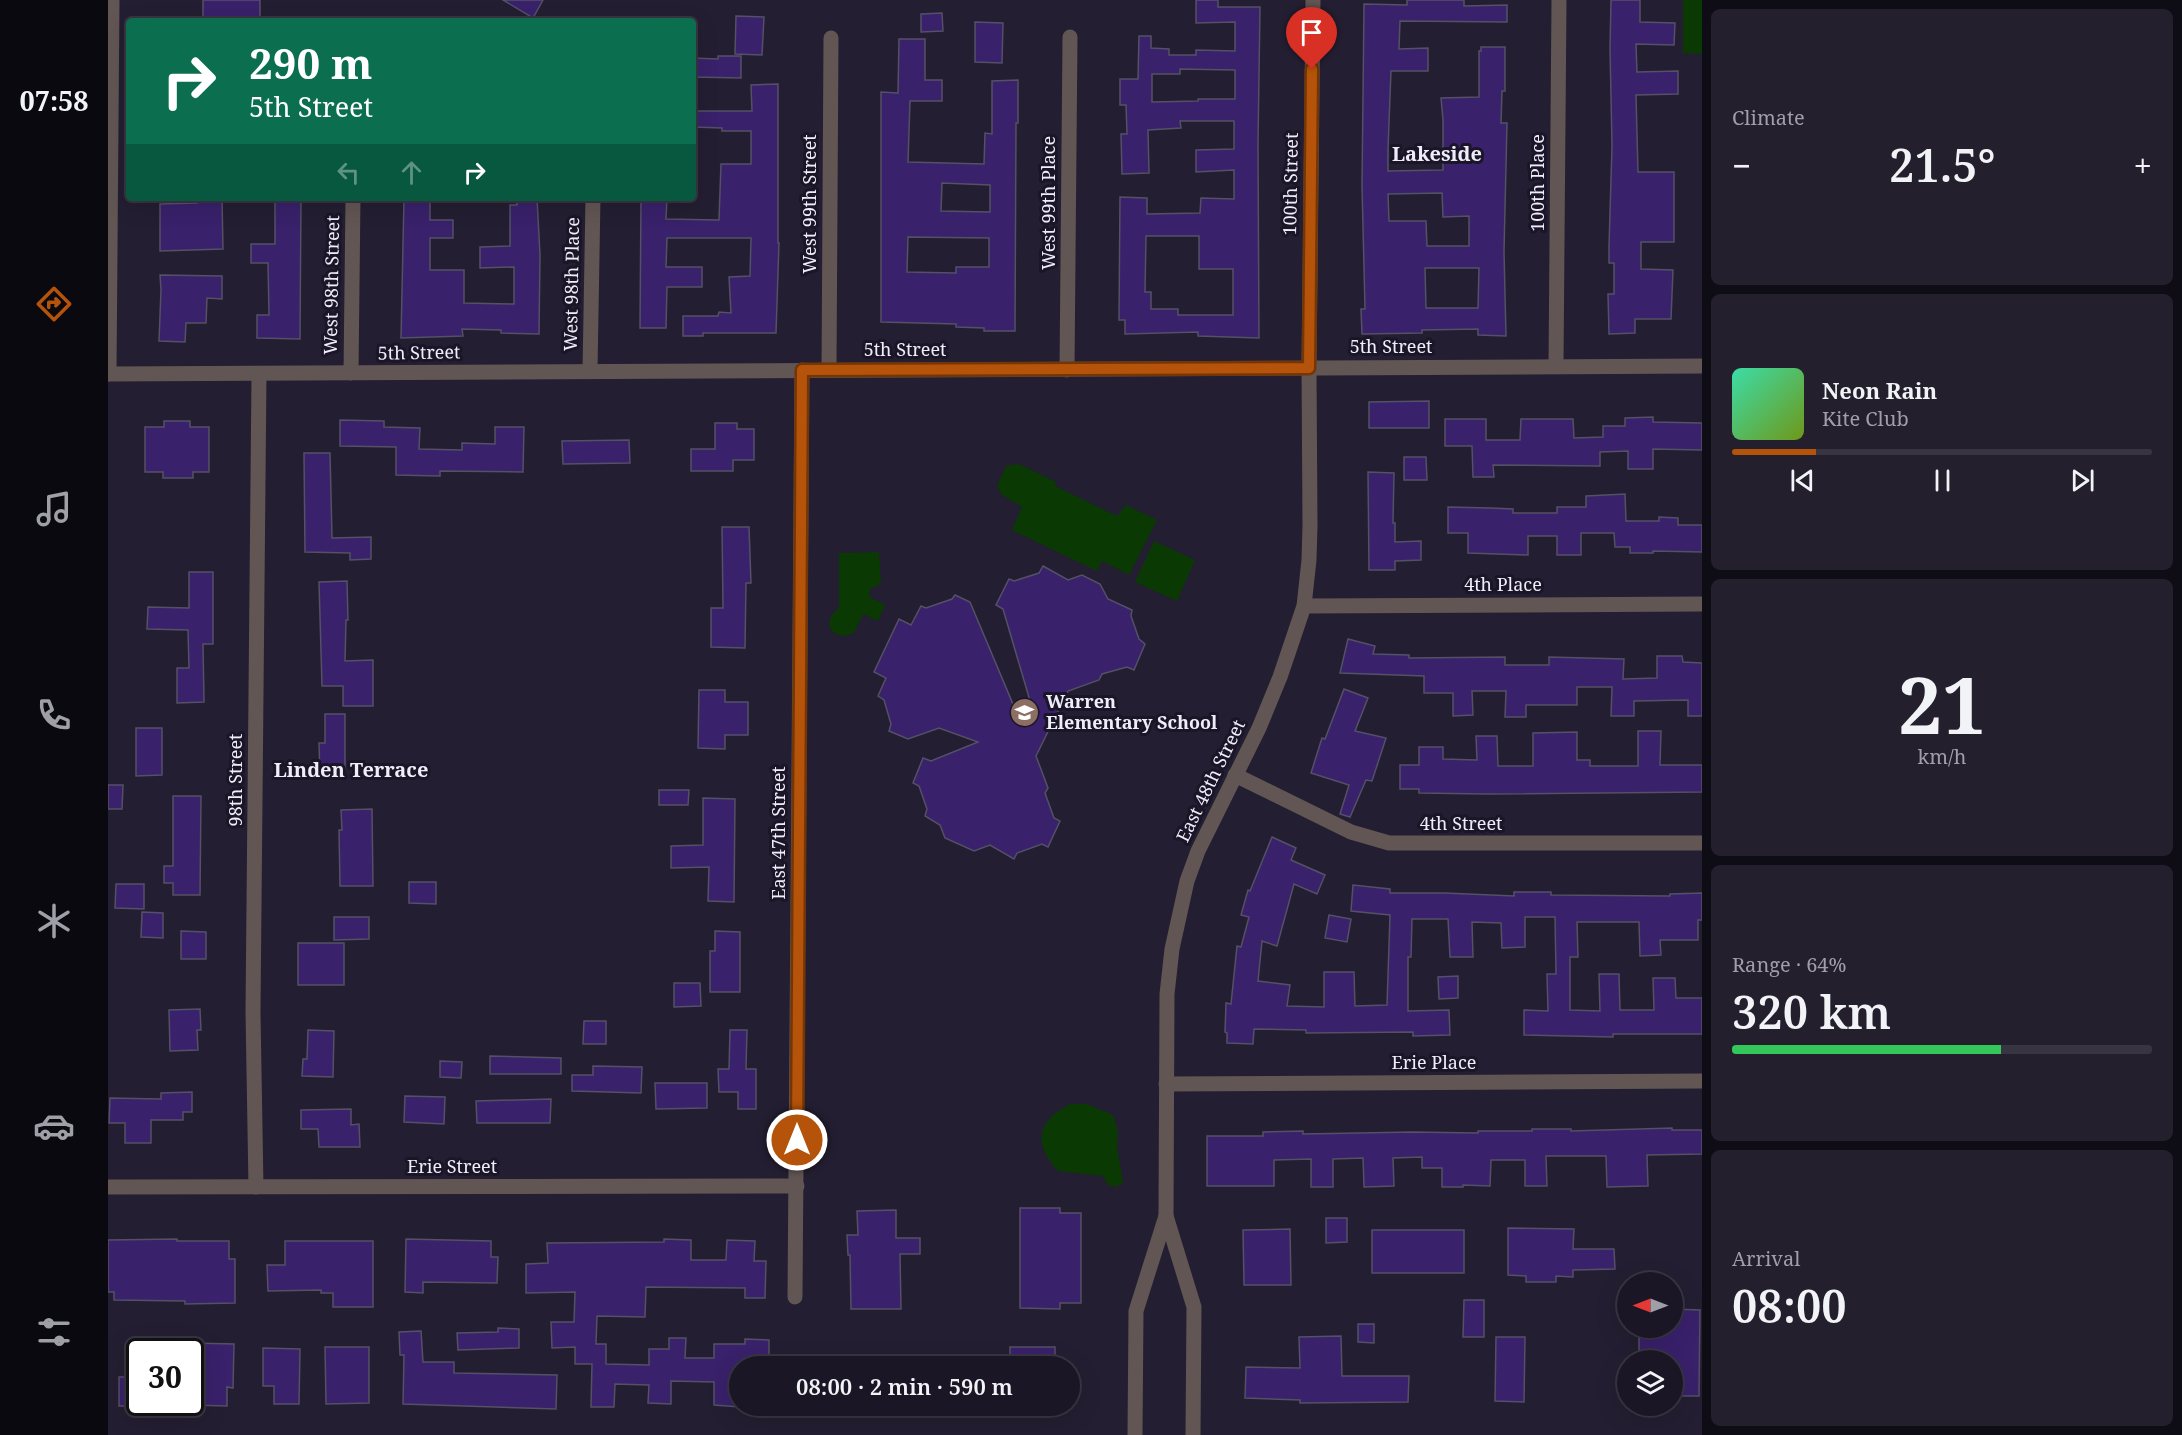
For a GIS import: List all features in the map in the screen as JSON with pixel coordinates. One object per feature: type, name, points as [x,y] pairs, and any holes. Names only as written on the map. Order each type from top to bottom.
[{"type":"street","points":[[108,374],[112,0]]},
{"type":"street","name":"100th Street","points":[[1309,368],[1313,0]]},
{"type":"street","name":"100th Place","points":[[1556,366],[1559,0]]},
{"type":"street","name":"West 99th Place","points":[[1067,370],[1070,37]]},
{"type":"street","name":"West 99th Street","points":[[829,370],[831,38]]},
{"type":"street","name":"West 98th Street","points":[[351,373],[353,201]]},
{"type":"street","name":"West 98th Place","points":[[590,371],[593,201]]},
{"type":"street","name":"5th Street","points":[[108,374],[1702,366]]},
{"type":"street","name":"East 48th Street","points":[[1193,1435],[1194,1307],[1166,1216],[1167,994],[1172,949],[1187,881],[1198,851],[1259,728],[1280,677],[1304,606],[1310,526],[1309,368]]},
{"type":"street","name":"East 47th Street","points":[[795,1297],[802,370]]},
{"type":"street","name":"98th Street","points":[[256,1187],[254,1000],[259,374]]},
{"type":"street","name":"4th Place","points":[[1304,606],[1702,604]]},
{"type":"street","name":"4th Street","points":[[1235,774],[1351,832],[1389,843],[1702,843]]},
{"type":"street","name":"Erie Place","points":[[1166,1084],[1702,1081]]},
{"type":"street","name":"Erie Street","points":[[108,1187],[797,1186]]},
{"type":"street","name":"East 48th Street","points":[[1135,1435],[1136,1311],[1166,1216]]},
{"type":"green space","points":[[1683,0],[1702,0],[1702,54],[1683,53]]},
{"type":"green space","points":[[1019,464],[1056,482],[1055,486],[1117,516],[1126,505],[1157,520],[1129,575],[1102,561],[1097,571],[1012,530],[1022,507],[1002,495],[997,486],[1006,466]]},
{"type":"green space","points":[[1154,541],[1195,560],[1177,601],[1135,582]]},
{"type":"green space","points":[[879,552],[881,584],[871,588],[869,593],[871,598],[885,605],[878,621],[863,614],[854,633],[839,635],[834,633],[831,629],[830,618],[839,608],[839,553]]},
{"type":"green space","points":[[1070,1104],[1087,1104],[1113,1115],[1118,1131],[1117,1147],[1123,1183],[1116,1187],[1108,1185],[1103,1176],[1058,1171],[1050,1161],[1042,1142],[1042,1134],[1050,1118]]},
{"type":"building","points":[[203,0],[260,0],[260,18],[203,18]]},
{"type":"building","points":[[503,0],[543,0],[533,18]]},
{"type":"building","points":[[1196,0],[1218,0],[1218,7],[1260,7],[1259,338],[1198,336],[1198,332],[1125,334],[1125,320],[1119,320],[1120,197],[1147,198],[1147,214],[1200,213],[1201,198],[1234,199],[1234,170],[1196,172],[1196,150],[1234,149],[1234,121],[1180,121],[1181,128],[1148,130],[1149,173],[1122,174],[1121,134],[1127,134],[1126,105],[1120,105],[1120,79],[1138,79],[1139,36],[1151,36],[1151,48],[1169,49],[1169,55],[1196,55],[1196,50],[1235,51],[1235,22],[1196,23]],"holes":[[[1180,69],[1235,70],[1235,99],[1152,102],[1152,74],[1180,74]],[[1146,236],[1199,236],[1199,269],[1233,269],[1233,315],[1178,315],[1178,309],[1151,309],[1151,292],[1145,292]]]},
{"type":"building","points":[[1407,0],[1464,0],[1464,6],[1507,5],[1507,22],[1400,21],[1399,49],[1428,48],[1428,71],[1391,71],[1388,149],[1388,171],[1443,170],[1441,98],[1479,97],[1479,51],[1481,47],[1505,47],[1505,91],[1502,91],[1501,123],[1507,123],[1504,252],[1506,336],[1478,335],[1478,329],[1362,334],[1361,309],[1365,309],[1362,186],[1364,4],[1407,5]],"holes":[[[1442,193],[1443,217],[1469,216],[1469,246],[1427,246],[1426,221],[1389,221],[1388,194]],[[1425,268],[1479,268],[1478,308],[1426,308]]]},
{"type":"building","points":[[1611,0],[1640,0],[1640,22],[1675,23],[1674,45],[1636,44],[1637,72],[1678,71],[1678,94],[1636,95],[1638,172],[1674,172],[1674,242],[1641,242],[1641,269],[1673,270],[1671,319],[1635,319],[1635,333],[1609,334],[1608,294],[1614,294],[1614,263],[1609,263],[1612,146]]},
{"type":"building","points":[[942,13],[943,31],[921,32],[921,14]]},
{"type":"building","points":[[736,16],[764,17],[762,55],[735,54]]},
{"type":"building","points":[[975,22],[1003,23],[1002,63],[975,62]]},
{"type":"building","points":[[899,39],[925,39],[925,80],[942,80],[942,101],[910,101],[908,162],[984,164],[985,133],[992,134],[992,81],[1018,80],[1015,331],[984,331],[984,328],[956,327],[956,324],[881,322],[881,92],[898,93]],"holes":[[[942,183],[990,185],[990,212],[941,211]],[[908,237],[989,238],[989,267],[956,267],[956,273],[907,272]]]},
{"type":"building","points":[[718,56],[741,56],[741,78],[696,77],[696,58],[718,59]]},
{"type":"building","points":[[778,84],[779,243],[776,333],[703,333],[703,336],[683,336],[683,316],[718,316],[719,312],[731,313],[729,277],[750,276],[751,238],[667,238],[666,267],[702,267],[702,287],[667,287],[666,328],[640,328],[641,201],[667,201],[666,219],[719,220],[721,164],[751,164],[751,131],[722,131],[722,128],[696,127],[696,111],[752,111],[751,85]]},
{"type":"building","points":[[197,201],[222,201],[223,249],[160,251],[160,204],[197,203]]},
{"type":"building","points":[[275,201],[301,201],[300,339],[257,338],[257,315],[269,315],[268,263],[251,263],[251,244],[275,244]]},
{"type":"building","points":[[404,201],[430,201],[430,220],[453,220],[453,238],[430,238],[430,270],[464,270],[464,303],[514,304],[514,267],[480,268],[480,247],[510,246],[510,205],[517,205],[517,201],[537,201],[540,255],[539,334],[462,329],[463,336],[401,338]]},
{"type":"building","points":[[160,275],[222,276],[222,299],[207,298],[206,323],[186,323],[185,342],[159,341]]},
{"type":"building","points":[[1429,401],[1429,428],[1369,428],[1369,402]]},
{"type":"building","points":[[1653,417],[1653,422],[1702,423],[1702,450],[1653,449],[1653,469],[1628,469],[1628,451],[1600,452],[1600,466],[1493,465],[1494,477],[1473,477],[1472,446],[1445,446],[1445,419],[1486,419],[1486,440],[1520,440],[1521,419],[1573,419],[1574,438],[1603,437],[1603,426],[1625,426],[1625,418]]},
{"type":"building","points":[[340,420],[384,421],[384,427],[420,428],[419,449],[462,450],[462,443],[495,444],[495,427],[524,427],[523,472],[440,471],[440,476],[396,475],[396,447],[340,446]]},
{"type":"building","points":[[164,421],[190,421],[190,427],[209,427],[209,472],[193,472],[193,478],[163,478],[163,472],[145,472],[145,427],[164,427]]},
{"type":"building","points":[[715,423],[737,423],[737,429],[754,429],[754,460],[733,460],[733,471],[691,471],[691,449],[715,449]]},
{"type":"building","points":[[629,440],[630,463],[563,464],[562,441]]},
{"type":"building","points":[[304,453],[330,453],[332,538],[371,537],[371,559],[350,560],[350,553],[305,552]]},
{"type":"building","points":[[1404,457],[1426,457],[1427,480],[1404,480]]},
{"type":"building","points":[[1368,472],[1394,473],[1395,542],[1421,541],[1421,560],[1395,561],[1395,570],[1369,570]]},
{"type":"building","points":[[1625,494],[1626,521],[1659,521],[1659,517],[1678,518],[1678,525],[1702,525],[1702,552],[1630,553],[1630,547],[1615,547],[1614,533],[1581,533],[1581,555],[1557,555],[1557,536],[1528,536],[1528,555],[1468,553],[1468,533],[1448,533],[1448,507],[1513,509],[1513,513],[1557,513],[1557,507],[1586,507],[1586,496]]},
{"type":"building","points":[[722,527],[749,527],[751,583],[746,583],[745,648],[711,647],[711,608],[723,608]]},
{"type":"building","points":[[1043,566],[1068,580],[1082,575],[1100,584],[1108,599],[1132,610],[1131,616],[1139,639],[1145,644],[1134,670],[1127,667],[1102,674],[1099,680],[1068,691],[1036,756],[1048,788],[1045,793],[1054,818],[1060,821],[1048,847],[1042,844],[1017,853],[1014,859],[990,845],[974,851],[945,838],[940,825],[925,816],[927,809],[919,786],[913,783],[923,758],[931,761],[978,742],[939,728],[908,739],[889,731],[891,724],[884,700],[878,696],[886,678],[874,672],[899,619],[911,625],[921,606],[926,608],[952,599],[955,595],[970,602],[1018,716],[1033,711],[1003,609],[996,605],[1009,579],[1014,581],[1039,573]]},
{"type":"building","points":[[189,572],[213,572],[213,644],[203,644],[204,702],[177,703],[177,668],[189,668],[188,630],[147,629],[148,607],[189,608]]},
{"type":"building","points":[[347,581],[348,620],[346,620],[345,661],[373,660],[373,706],[343,706],[343,686],[322,686],[319,582]]},
{"type":"building","points":[[1348,639],[1375,646],[1373,654],[1409,655],[1409,658],[1505,657],[1505,665],[1549,665],[1549,657],[1624,659],[1623,679],[1657,678],[1657,656],[1682,656],[1683,662],[1702,663],[1702,716],[1688,716],[1688,700],[1634,701],[1634,716],[1611,716],[1612,687],[1577,687],[1577,705],[1526,705],[1526,717],[1505,717],[1506,691],[1472,691],[1473,715],[1453,716],[1453,693],[1424,693],[1424,676],[1340,673]]},
{"type":"building","points":[[1344,689],[1368,698],[1355,731],[1386,738],[1372,781],[1366,780],[1350,817],[1340,814],[1349,785],[1311,773],[1322,738],[1325,739]]},
{"type":"building","points":[[699,690],[725,690],[725,702],[748,702],[748,735],[725,735],[725,749],[698,748]]},
{"type":"building","points":[[325,714],[345,714],[345,776],[320,776],[319,743],[325,743]]},
{"type":"building","points":[[136,728],[162,728],[162,775],[136,776]]},
{"type":"building","points":[[1638,731],[1661,731],[1660,765],[1702,765],[1702,792],[1487,794],[1419,793],[1419,789],[1400,789],[1400,765],[1419,765],[1419,747],[1443,747],[1443,759],[1477,760],[1476,736],[1497,736],[1498,766],[1533,766],[1533,733],[1577,732],[1577,760],[1590,760],[1590,766],[1638,766]]},
{"type":"building","points":[[108,785],[123,785],[122,809],[108,809]]},
{"type":"building","points":[[659,790],[689,790],[688,805],[659,805]]},
{"type":"building","points":[[173,796],[201,796],[200,895],[173,895],[173,883],[164,883],[164,866],[173,866]]},
{"type":"building","points":[[703,798],[735,799],[734,902],[708,901],[709,867],[671,868],[671,846],[703,845]]},
{"type":"building","points":[[372,809],[373,886],[340,886],[341,810]]},
{"type":"building","points":[[1272,837],[1296,848],[1291,860],[1325,875],[1317,894],[1294,884],[1277,946],[1262,941],[1258,981],[1290,985],[1287,1006],[1324,1007],[1324,972],[1354,972],[1355,1006],[1387,1005],[1390,915],[1351,911],[1353,885],[1390,889],[1390,893],[1514,896],[1514,892],[1551,892],[1551,895],[1670,896],[1670,894],[1702,893],[1702,920],[1698,920],[1698,940],[1660,940],[1661,955],[1640,956],[1639,922],[1577,922],[1578,957],[1570,957],[1570,1010],[1600,1011],[1599,974],[1619,974],[1620,1010],[1654,1010],[1653,978],[1675,978],[1676,998],[1702,998],[1702,1034],[1613,1034],[1613,1037],[1524,1035],[1524,1010],[1548,1011],[1547,974],[1556,974],[1555,917],[1525,917],[1525,947],[1502,948],[1501,923],[1472,922],[1473,957],[1450,957],[1448,919],[1412,919],[1411,957],[1408,957],[1408,1011],[1449,1010],[1450,1035],[1413,1036],[1413,1032],[1306,1033],[1306,1030],[1254,1029],[1253,1044],[1227,1043],[1226,1003],[1231,1004],[1237,946],[1241,947],[1249,917],[1241,915],[1248,890],[1250,891]]},
{"type":"building","points":[[409,882],[436,882],[436,904],[409,903]]},
{"type":"building","points":[[116,884],[144,884],[144,909],[115,908]]},
{"type":"building","points":[[142,912],[163,913],[163,938],[141,937]]},
{"type":"building","points":[[1329,915],[1351,919],[1347,942],[1325,938]]},
{"type":"building","points":[[334,917],[369,917],[369,939],[334,940]]},
{"type":"building","points":[[181,931],[206,932],[206,959],[181,959]]},
{"type":"building","points":[[715,931],[740,932],[740,992],[710,992],[710,951],[715,951]]},
{"type":"building","points":[[298,943],[344,943],[344,985],[298,985]]},
{"type":"building","points":[[1458,976],[1458,998],[1439,999],[1438,977]]},
{"type":"building","points":[[674,983],[700,983],[701,1006],[674,1007]]},
{"type":"building","points":[[200,1009],[201,1030],[197,1030],[198,1050],[170,1051],[169,1010]]},
{"type":"building","points":[[584,1021],[606,1021],[606,1044],[583,1044]]},
{"type":"building","points":[[308,1030],[334,1031],[333,1077],[302,1076],[303,1059],[307,1059]]},
{"type":"building","points":[[730,1030],[747,1030],[746,1069],[756,1069],[756,1109],[738,1109],[738,1092],[719,1092],[718,1069],[729,1069]]},
{"type":"building","points":[[490,1056],[561,1058],[561,1074],[490,1074]]},
{"type":"building","points":[[440,1061],[462,1062],[461,1078],[440,1077]]},
{"type":"building","points":[[593,1066],[642,1067],[641,1093],[572,1091],[572,1075],[593,1075]]},
{"type":"building","points":[[655,1083],[707,1083],[707,1108],[656,1109]]},
{"type":"building","points":[[192,1092],[192,1112],[183,1112],[183,1120],[151,1120],[151,1143],[125,1143],[125,1123],[109,1123],[110,1098],[161,1099],[161,1093]]},
{"type":"building","points":[[405,1096],[445,1097],[444,1124],[404,1122]]},
{"type":"building","points":[[551,1099],[550,1123],[477,1123],[476,1101]]},
{"type":"building","points":[[351,1109],[351,1125],[359,1124],[360,1147],[319,1147],[318,1129],[301,1129],[301,1110]]},
{"type":"building","points":[[1672,1128],[1672,1130],[1702,1130],[1702,1154],[1647,1155],[1648,1186],[1607,1187],[1606,1156],[1546,1156],[1547,1186],[1525,1186],[1525,1160],[1491,1160],[1490,1186],[1442,1187],[1442,1168],[1422,1168],[1422,1157],[1393,1158],[1394,1186],[1364,1187],[1363,1158],[1333,1159],[1333,1187],[1311,1187],[1311,1159],[1274,1160],[1274,1186],[1207,1186],[1207,1136],[1263,1136],[1263,1132],[1303,1131],[1303,1134],[1478,1133],[1478,1131],[1532,1131],[1532,1129],[1571,1129],[1571,1131]]},
{"type":"building","points":[[1020,1208],[1060,1208],[1060,1213],[1081,1213],[1081,1303],[1060,1303],[1060,1309],[1020,1308]]},
{"type":"building","points":[[896,1210],[896,1238],[920,1238],[920,1254],[900,1254],[901,1309],[851,1309],[850,1255],[848,1255],[847,1235],[858,1235],[857,1211]]},
{"type":"building","points":[[1326,1218],[1347,1218],[1347,1242],[1326,1243]]},
{"type":"building","points":[[1508,1228],[1574,1229],[1573,1249],[1614,1249],[1615,1269],[1573,1270],[1573,1277],[1556,1276],[1556,1282],[1526,1282],[1526,1276],[1508,1275]]},
{"type":"building","points":[[1290,1229],[1291,1285],[1244,1285],[1243,1230]]},
{"type":"building","points":[[1372,1230],[1464,1230],[1464,1273],[1372,1273]]},
{"type":"building","points":[[177,1239],[177,1241],[229,1241],[229,1259],[235,1259],[235,1303],[185,1304],[185,1301],[114,1300],[114,1292],[108,1292],[108,1240]]},
{"type":"building","points":[[406,1239],[491,1241],[491,1257],[498,1257],[497,1283],[423,1282],[423,1293],[405,1292]]},
{"type":"building","points":[[664,1239],[691,1240],[691,1260],[726,1260],[727,1240],[755,1241],[754,1261],[766,1261],[765,1298],[745,1298],[745,1288],[646,1287],[645,1317],[597,1316],[596,1344],[606,1344],[606,1364],[649,1365],[649,1349],[669,1349],[669,1338],[686,1338],[685,1358],[714,1358],[714,1344],[745,1344],[745,1339],[769,1340],[769,1356],[729,1356],[729,1406],[714,1405],[714,1382],[671,1381],[671,1404],[648,1403],[649,1385],[615,1384],[614,1407],[591,1407],[592,1364],[575,1364],[575,1347],[552,1348],[551,1322],[574,1322],[575,1292],[526,1293],[526,1264],[548,1263],[547,1243],[664,1242]]},
{"type":"building","points":[[285,1241],[373,1241],[373,1307],[333,1307],[333,1293],[321,1293],[321,1290],[268,1291],[267,1265],[285,1265]]},
{"type":"building","points":[[1464,1300],[1484,1300],[1484,1337],[1463,1337]]},
{"type":"building","points":[[1683,1309],[1700,1310],[1699,1396],[1683,1396],[1683,1350],[1639,1350],[1639,1338],[1683,1338]]},
{"type":"building","points":[[1358,1324],[1374,1324],[1374,1343],[1358,1342]]},
{"type":"building","points":[[498,1328],[519,1329],[519,1348],[458,1350],[457,1333],[498,1332]]},
{"type":"building","points":[[421,1331],[423,1362],[454,1362],[454,1373],[557,1375],[556,1409],[403,1404],[404,1355],[400,1355],[399,1332]]},
{"type":"building","points":[[1341,1336],[1342,1376],[1409,1376],[1408,1402],[1300,1403],[1300,1400],[1245,1398],[1246,1367],[1300,1368],[1299,1337]]},
{"type":"building","points":[[1496,1337],[1525,1337],[1524,1402],[1495,1401]]},
{"type":"building","points":[[204,1343],[234,1344],[233,1388],[227,1387],[227,1406],[204,1405]]},
{"type":"building","points":[[325,1347],[369,1347],[369,1403],[326,1404]]},
{"type":"building","points":[[1010,1347],[1055,1347],[1055,1356],[1010,1356]]},
{"type":"building","points":[[263,1348],[300,1349],[299,1404],[274,1404],[274,1386],[263,1386]]},
{"type":"building","points":[[119,1377],[126,1377],[126,1406],[119,1406]]},
{"type":"place","name":"Warren Elementary School","points":[[1025,712]]},
{"type":"district","name":"Lakeside","points":[[1437,154]]},
{"type":"district","name":"Linden Terrace","points":[[351,770]]},
{"type":"route","points":[[797,1140],[802,370],[1309,368],[1312,69]]}]
